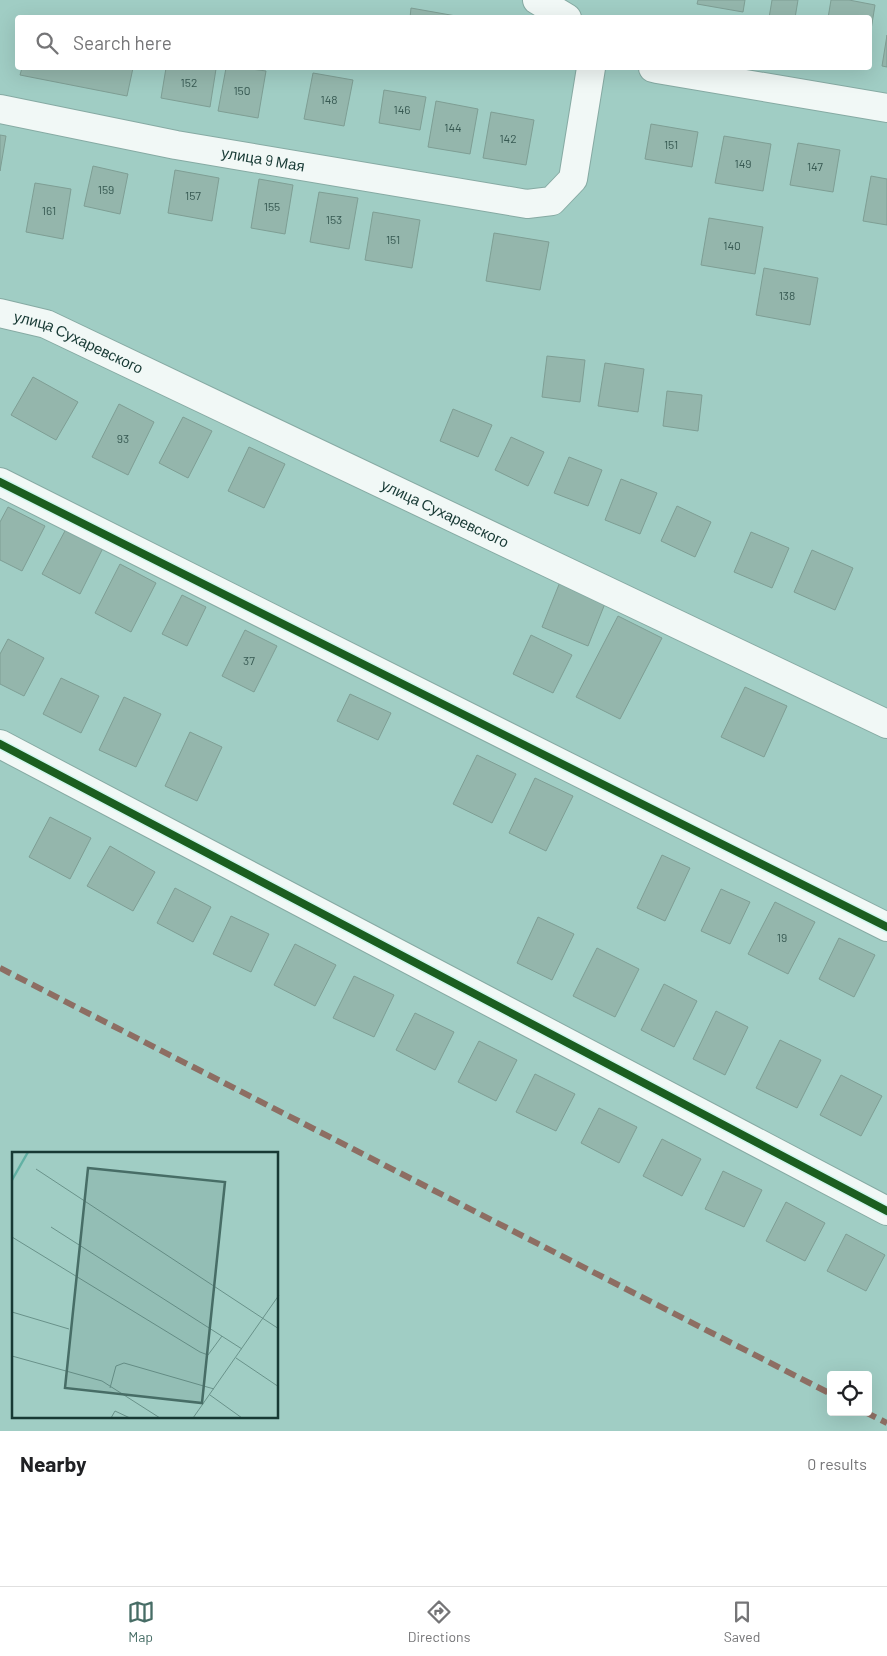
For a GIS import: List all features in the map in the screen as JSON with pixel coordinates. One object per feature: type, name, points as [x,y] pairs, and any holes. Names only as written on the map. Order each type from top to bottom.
[{"type":"street","points":[[537,0],[562,15]]},
{"type":"street","name":"улица 9 Мая","points":[[0,109],[176,145],[527,204],[552,201],[573,179],[591,70]]},
{"type":"street","points":[[663,70],[887,108]]},
{"type":"street","name":"улица Сухаревского","points":[[0,313],[46,324],[887,724]]},
{"type":"street","points":[[0,482],[887,927]]},
{"type":"street","points":[[0,744],[887,1211]]},
{"type":"building","points":[[698,0],[745,0],[743,12],[697,4]]},
{"type":"building","points":[[772,0],[798,0],[796,15],[770,15]]},
{"type":"building","points":[[831,0],[849,0],[875,5],[872,24],[872,15],[828,15]]},
{"type":"building","points":[[411,8],[450,15],[410,15]]},
{"type":"building","points":[[887,35],[887,67],[882,66]]},
{"type":"building","points":[[21,70],[133,70],[127,96],[20,75]]},
{"type":"building","points":[[166,70],[216,70],[210,107],[161,98]]},
{"type":"building","points":[[226,70],[266,71],[258,118],[218,111]]},
{"type":"building","points":[[313,73],[353,80],[344,126],[304,119]]},
{"type":"building","points":[[384,90],[426,97],[420,130],[379,123]]},
{"type":"building","points":[[436,101],[478,109],[470,154],[428,147]]},
{"type":"building","points":[[491,112],[534,120],[526,165],[483,158]]},
{"type":"building","points":[[651,124],[698,132],[692,167],[645,159]]},
{"type":"building","points":[[0,135],[6,136],[0,171]]},
{"type":"building","points":[[724,136],[771,144],[763,191],[715,183]]},
{"type":"building","points":[[798,143],[840,150],[833,192],[790,185]]},
{"type":"building","points":[[93,166],[128,174],[120,214],[84,206]]},
{"type":"building","points":[[175,170],[219,178],[212,221],[168,213]]},
{"type":"building","points":[[871,176],[887,179],[887,225],[863,221]]},
{"type":"building","points":[[259,179],[293,185],[285,234],[251,228]]},
{"type":"building","points":[[35,183],[71,189],[63,239],[26,232]]},
{"type":"building","points":[[319,192],[358,198],[349,249],[310,242]]},
{"type":"building","points":[[373,212],[420,220],[412,268],[365,260]]},
{"type":"building","points":[[709,218],[763,227],[755,274],[701,265]]},
{"type":"building","points":[[494,233],[549,242],[540,290],[486,281]]},
{"type":"building","points":[[764,268],[818,278],[810,325],[756,315]]},
{"type":"building","points":[[547,356],[585,360],[580,402],[542,397]]},
{"type":"building","points":[[605,363],[644,369],[638,412],[598,406]]},
{"type":"building","points":[[33,377],[78,402],[56,440],[11,415]]},
{"type":"building","points":[[667,391],[702,395],[698,431],[663,426]]},
{"type":"building","points":[[119,404],[154,422],[128,475],[92,457]]},
{"type":"building","points":[[453,409],[492,425],[478,457],[440,441]]},
{"type":"building","points":[[183,417],[212,431],[188,478],[159,463]]},
{"type":"building","points":[[511,437],[544,452],[528,486],[495,470]]},
{"type":"building","points":[[249,447],[285,464],[264,508],[228,491]]},
{"type":"building","points":[[569,457],[602,470],[588,506],[554,493]]},
{"type":"building","points":[[621,479],[657,493],[640,534],[605,520]]},
{"type":"building","points":[[677,506],[711,522],[695,557],[661,541]]},
{"type":"building","points":[[8,507],[45,526],[22,571],[0,560],[0,522]]},
{"type":"building","points":[[66,529],[103,548],[80,594],[42,574]]},
{"type":"building","points":[[751,532],[789,548],[772,588],[734,572]]},
{"type":"building","points":[[812,550],[853,568],[835,610],[794,592]]},
{"type":"building","points":[[120,564],[156,583],[131,632],[95,613]]},
{"type":"building","points":[[560,582],[606,601],[588,646],[542,627]]},
{"type":"building","points":[[182,595],[206,607],[187,646],[162,634]]},
{"type":"building","points":[[618,616],[662,638],[620,719],[576,697]]},
{"type":"building","points":[[245,630],[277,646],[254,692],[222,676]]},
{"type":"building","points":[[531,635],[572,655],[553,693],[513,674]]},
{"type":"building","points":[[8,639],[44,658],[24,696],[0,684],[0,654]]},
{"type":"building","points":[[61,678],[99,696],[81,733],[43,714]]},
{"type":"building","points":[[745,687],[787,706],[764,757],[721,737]]},
{"type":"building","points":[[350,694],[391,713],[378,740],[337,721]]},
{"type":"building","points":[[124,697],[161,714],[136,767],[99,750]]},
{"type":"building","points":[[190,732],[222,747],[197,801],[165,786]]},
{"type":"building","points":[[477,755],[516,774],[492,823],[453,804]]},
{"type":"building","points":[[535,778],[573,796],[546,851],[509,833]]},
{"type":"building","points":[[50,817],[91,838],[70,879],[29,857]]},
{"type":"building","points":[[110,846],[155,872],[133,911],[87,886]]},
{"type":"building","points":[[662,855],[690,868],[665,921],[637,908]]},
{"type":"building","points":[[175,888],[211,907],[193,942],[157,923]]},
{"type":"building","points":[[721,889],[750,902],[730,944],[701,931]]},
{"type":"building","points":[[775,902],[815,922],[788,974],[748,954]]},
{"type":"building","points":[[231,916],[269,934],[251,972],[213,954]]},
{"type":"building","points":[[538,917],[574,934],[552,980],[517,963]]},
{"type":"building","points":[[839,938],[875,955],[854,997],[819,979]]},
{"type":"building","points":[[295,944],[336,965],[315,1006],[274,985]]},
{"type":"building","points":[[597,948],[639,969],[615,1017],[573,996]]},
{"type":"building","points":[[354,976],[394,995],[374,1037],[333,1018]]},
{"type":"building","points":[[664,984],[697,1001],[674,1047],[641,1030]]},
{"type":"building","points":[[716,1011],[748,1027],[725,1075],[693,1059]]},
{"type":"building","points":[[415,1013],[454,1032],[435,1070],[396,1050]]},
{"type":"building","points":[[780,1040],[821,1060],[797,1108],[756,1088]]},
{"type":"building","points":[[479,1041],[517,1060],[496,1101],[458,1082]]},
{"type":"building","points":[[535,1074],[575,1094],[556,1131],[516,1112]]},
{"type":"building","points":[[841,1075],[882,1096],[861,1136],[820,1115]]},
{"type":"building","points":[[599,1108],[637,1127],[619,1163],[581,1143]]},
{"type":"building","points":[[662,1139],[701,1159],[682,1196],[643,1176]]},
{"type":"building","points":[[723,1171],[762,1190],[744,1227],[705,1209]]},
{"type":"building","points":[[786,1202],[825,1223],[805,1261],[766,1241]]},
{"type":"building","points":[[846,1234],[885,1255],[866,1291],[827,1271]]},
{"type":"marked path","points":[[0,968],[827,1392]]},
{"type":"marked path","points":[[872,1416],[887,1423]]},
{"type":"cycle path","points":[[0,482],[887,927]]},
{"type":"cycle path","points":[[0,744],[887,1211]]}]
